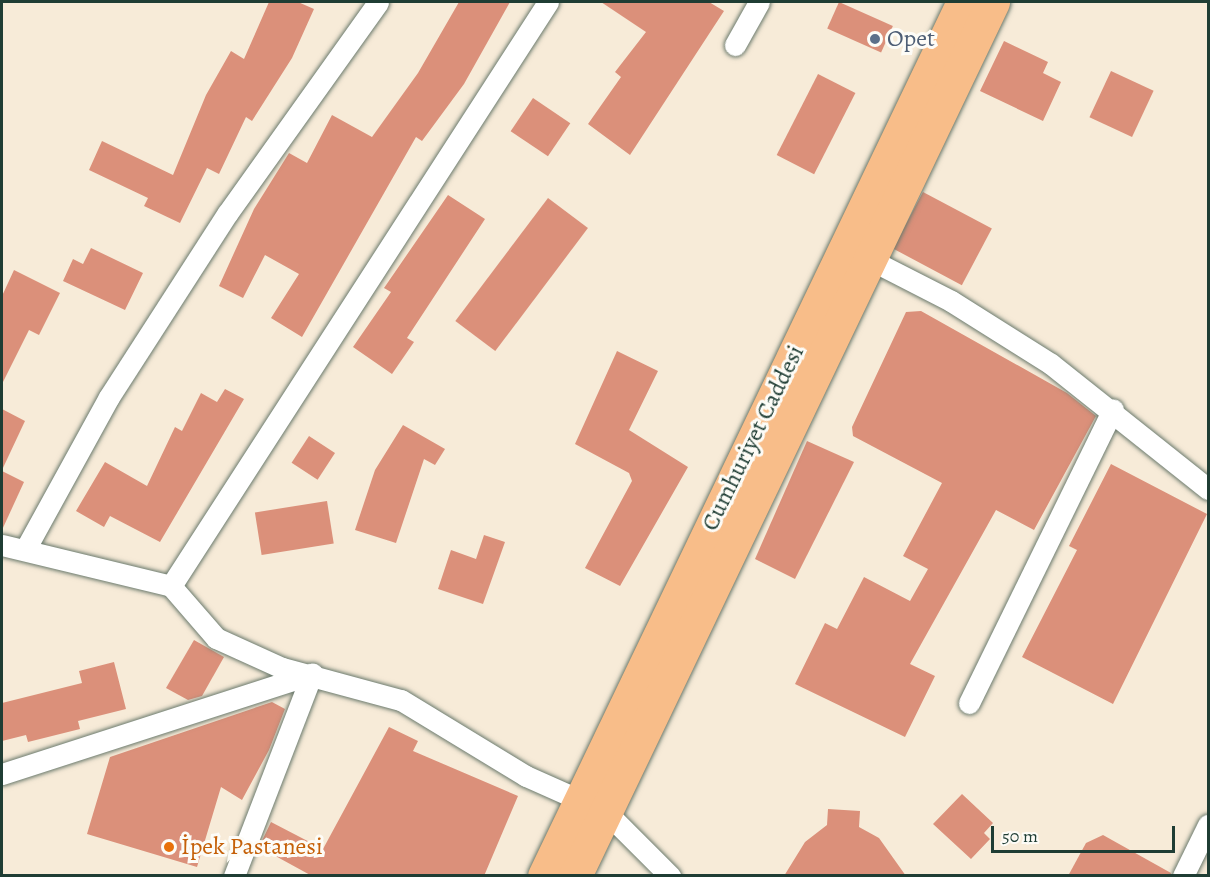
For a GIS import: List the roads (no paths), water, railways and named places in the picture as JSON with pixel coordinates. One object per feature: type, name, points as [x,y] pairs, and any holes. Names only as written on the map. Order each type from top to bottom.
[{"type":"main road","name":"Cumhuriyet Caddesi","points":[[575,876],[593,806],[963,2]]},
{"type":"main road","name":"Cumhuriyet Caddesi","points":[[544,876],[593,806],[869,259],[993,2]]},
{"type":"street","points":[[26,548],[109,397],[220,223],[378,2]]},
{"type":"street","points":[[171,586],[548,2]]},
{"type":"street","points":[[735,45],[759,2]]},
{"type":"street","points":[[869,259],[951,301],[1113,409],[1209,489]]},
{"type":"street","points":[[969,703],[1113,409]]},
{"type":"street","points":[[2,545],[26,548],[171,586],[216,638],[282,668],[312,674],[401,700],[526,776],[593,806],[670,876]]},
{"type":"street","points":[[2,774],[312,674]]},
{"type":"street","points":[[234,876],[312,674]]},
{"type":"street","points":[[1183,876],[1209,825]]},
{"type":"place","name":"Opet","points":[[875,39]]},
{"type":"place","name":"İpek Pastanesi","points":[[169,847]]}]
